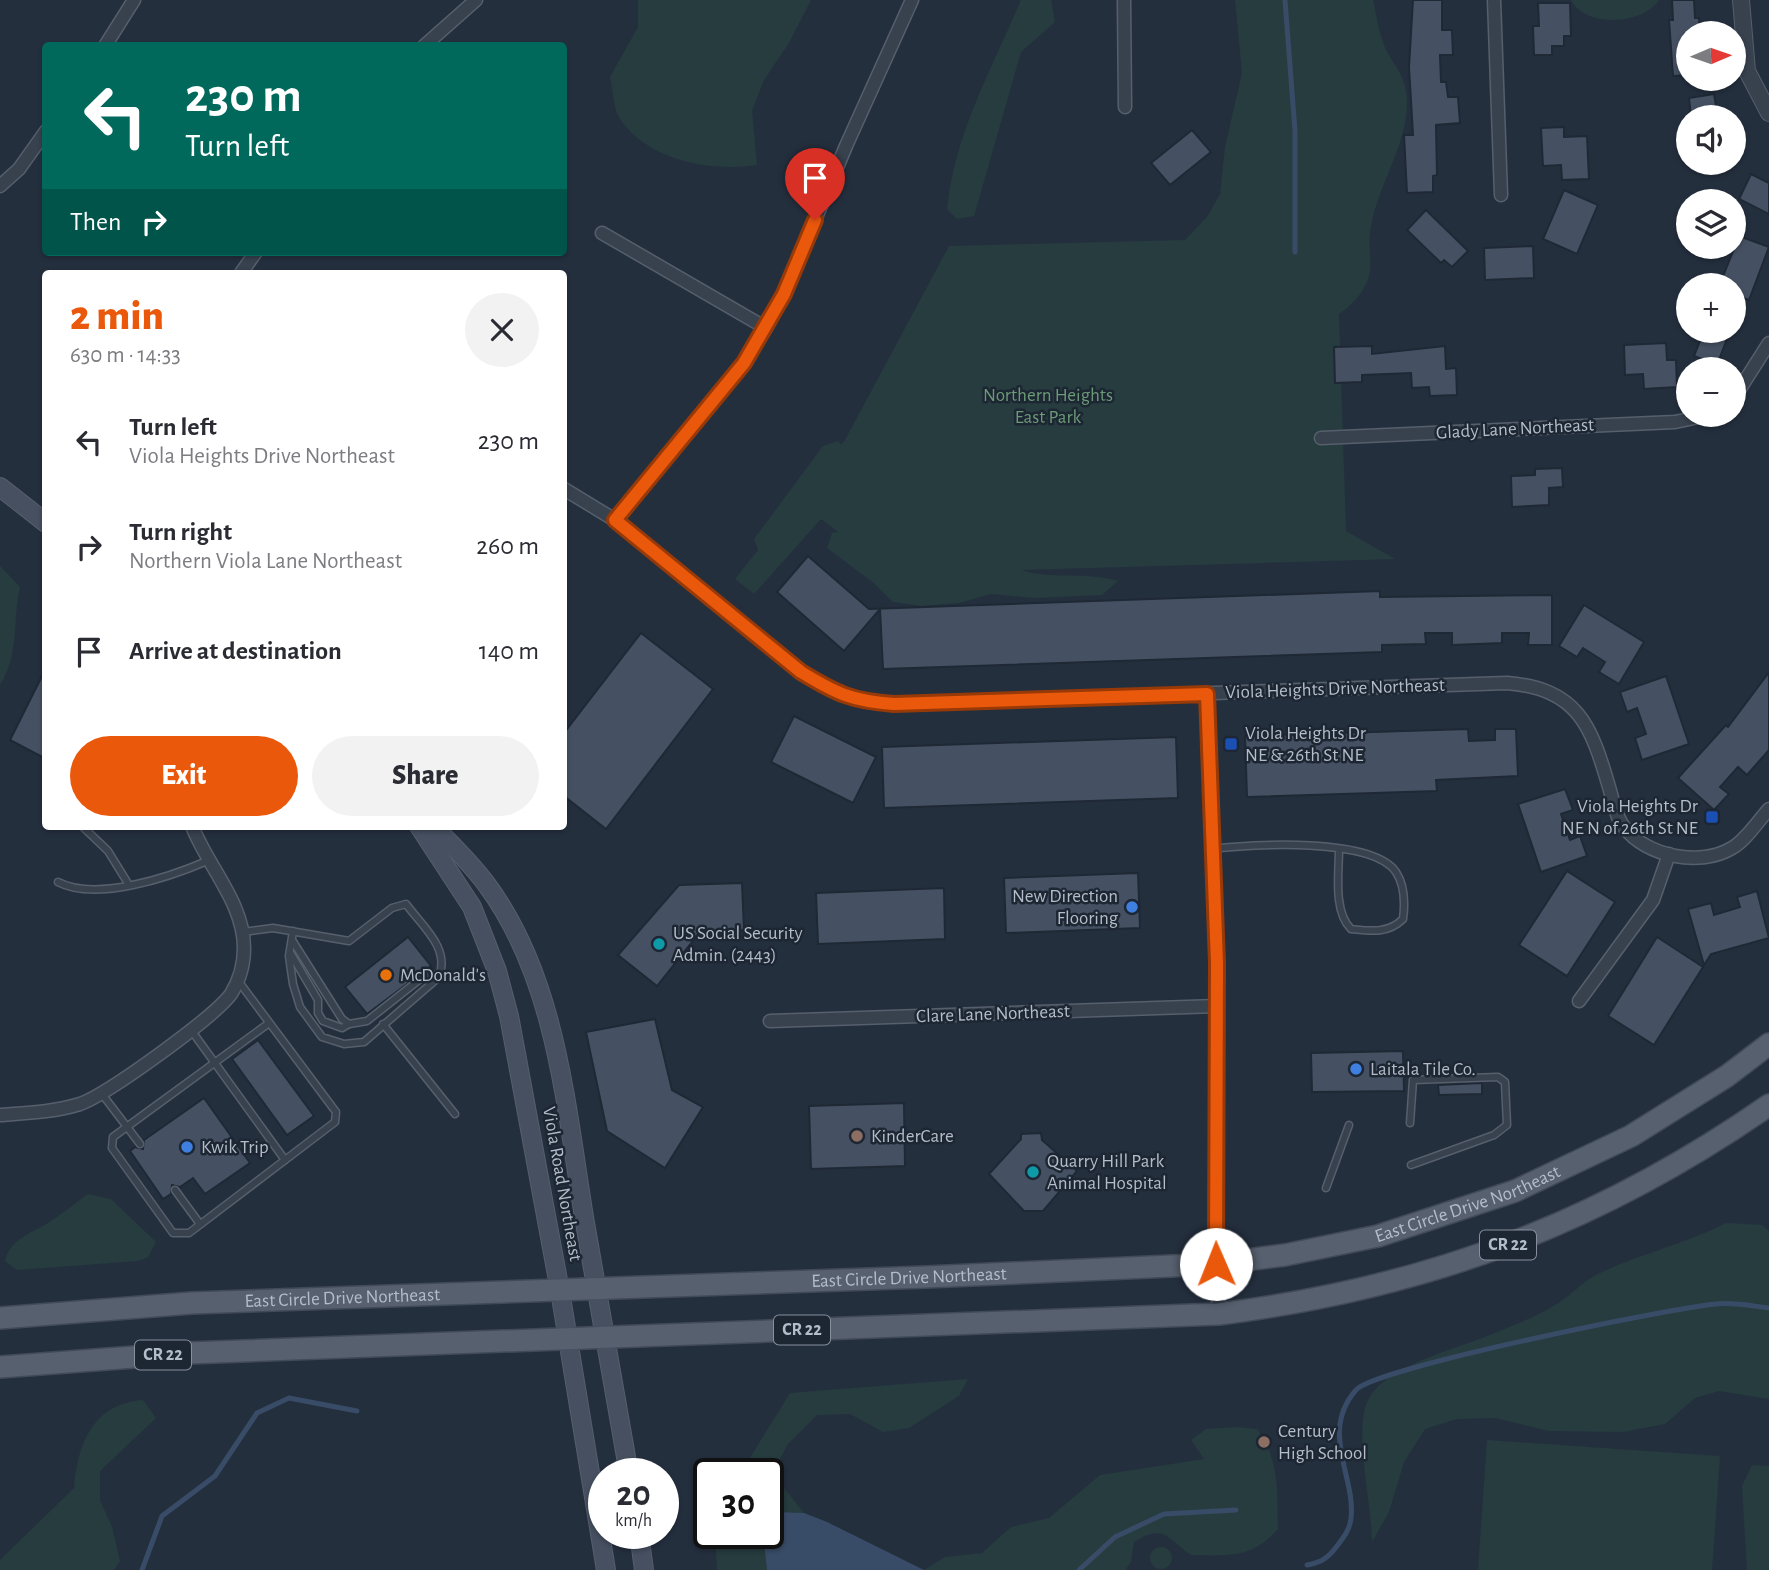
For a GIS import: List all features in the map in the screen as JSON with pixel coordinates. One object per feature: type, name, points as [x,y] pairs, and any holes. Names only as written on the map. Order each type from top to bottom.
[{"type":"main road","points":[[0,487],[42,520]]},
{"type":"main road","name":"Viola Road Northeast","points":[[422,830],[472,907],[497,971],[522,1080],[569,1340],[606,1570]]},
{"type":"main road","name":"Viola Road Northeast","points":[[437,830],[488,886],[532,970],[554,1044],[565,1100],[626,1458]]},
{"type":"main road","name":"East Circle Drive Northeast","points":[[0,1318],[192,1303],[1216,1264],[1284,1255],[1378,1236],[1515,1192],[1631,1136],[1727,1076],[1769,1044]]},
{"type":"main road","name":"CR 22","points":[[0,1367],[188,1353],[1220,1314],[1346,1294],[1464,1262],[1523,1240],[1649,1181],[1701,1152],[1769,1105]]},
{"type":"main road","points":[[641,1549],[644,1570]]},
{"type":"street","points":[[108,42],[134,0]]},
{"type":"street","points":[[429,42],[476,0]]},
{"type":"street","points":[[615,520],[744,363],[766,328],[784,294],[912,0]]},
{"type":"street","points":[[1124,0],[1125,107]]},
{"type":"street","points":[[1494,0],[1501,195]]},
{"type":"street","points":[[1741,0],[1747,71],[1755,92],[1769,113]]},
{"type":"street","points":[[0,186],[19,169],[42,137]]},
{"type":"street","points":[[602,233],[766,328]]},
{"type":"street","points":[[1746,379],[1769,343]]},
{"type":"street","name":"Glady Lane Northeast","points":[[1321,438],[1676,422]]},
{"type":"street","name":"Viola Heights Drive Northeast","points":[[567,491],[615,520],[801,672],[834,692],[860,702],[894,704],[1507,683],[1551,691],[1589,725],[1624,827],[1637,840],[1669,854],[1697,857],[1715,855],[1734,847],[1769,809]]},
{"type":"street","points":[[1207,694],[1217,1006],[1216,1264],[1220,1314]]},
{"type":"street","points":[[0,1115],[62,1108],[102,1094],[222,1003],[238,981],[243,963],[243,932],[231,898],[207,861],[194,830]]},
{"type":"street","points":[[1580,1001],[1653,900],[1669,854]]},
{"type":"street","name":"Clare Lane Northeast","points":[[770,1021],[1217,1006]]},
{"type":"lane","points":[[86,830],[108,851],[129,885]]},
{"type":"lane","points":[[1213,849],[1236,846],[1339,849],[1379,858],[1395,871],[1403,889],[1402,919],[1395,928],[1377,931],[1351,929],[1345,923],[1339,899],[1339,849]]},
{"type":"lane","points":[[58,882],[76,889],[129,885],[207,861]]},
{"type":"lane","points":[[243,932],[273,928],[293,931],[349,941],[400,903],[406,904],[443,953],[440,974],[364,1042],[344,1044],[322,1037],[300,1007],[293,984],[290,952],[293,931]]},
{"type":"lane","points":[[292,940],[342,1019],[349,1024]]},
{"type":"lane","points":[[290,952],[318,1000],[318,1013],[323,1021],[342,1028],[366,1021],[424,976],[440,974]]},
{"type":"lane","points":[[238,981],[336,1111],[337,1117],[335,1122],[182,1235],[167,1228],[112,1148],[113,1137],[269,1023]]},
{"type":"lane","points":[[383,1024],[455,1114]]},
{"type":"lane","points":[[190,1029],[285,1160]]},
{"type":"lane","points":[[1410,1123],[1413,1080],[1498,1077],[1505,1082],[1507,1125],[1483,1139],[1411,1166]]},
{"type":"lane","points":[[102,1094],[140,1144]]},
{"type":"lane","points":[[1326,1188],[1349,1125]]},
{"type":"lane","points":[[175,1190],[200,1224]]},
{"type":"green space","points":[[638,0],[811,0],[789,43],[764,80],[752,111],[757,165],[701,165],[664,154],[647,145],[620,119],[610,77],[638,27]]},
{"type":"green space","points":[[1021,0],[1051,0],[1055,22],[1021,52],[974,216],[957,219],[947,209],[958,154],[976,102]]},
{"type":"green space","name":"Northern Heights East Park","points":[[1235,0],[1373,0],[1386,50],[1404,82],[1406,117],[1397,151],[1373,217],[1369,276],[1352,304],[1339,314],[1346,531],[1395,559],[1022,570],[1044,575],[1093,576],[1118,581],[1102,595],[1035,598],[991,594],[959,603],[921,606],[893,602],[875,584],[827,548],[832,533],[838,532],[821,519],[754,594],[735,579],[758,550],[754,539],[823,446],[838,441],[841,445],[845,440],[949,246],[1185,240],[1207,217],[1220,194],[1225,147],[1242,73]]},
{"type":"green space","points":[[1571,0],[1659,0],[1640,14],[1614,20],[1588,15],[1578,9]]},
{"type":"green space","points":[[0,566],[20,587],[13,649],[0,685]]},
{"type":"green space","points":[[88,1194],[111,1199],[156,1242],[148,1257],[138,1261],[17,1270],[5,1261],[17,1241],[56,1218]]},
{"type":"green space","points":[[1726,1223],[1762,1225],[1769,1231],[1769,1399],[1719,1391],[1695,1398],[1665,1424],[1623,1432],[1549,1431],[1495,1418],[1457,1419],[1425,1429],[1404,1462],[1389,1512],[1372,1542],[1362,1429],[1368,1400],[1377,1387],[1391,1376],[1426,1358],[1540,1313],[1598,1274]]},
{"type":"green space","points":[[968,1379],[959,1396],[909,1428],[883,1432],[850,1414],[817,1415],[788,1444],[780,1458],[750,1458],[790,1393]]},
{"type":"green space","points":[[143,1400],[156,1418],[100,1471],[100,1500],[112,1527],[120,1561],[114,1570],[0,1570],[0,1560],[74,1488],[84,1441],[100,1418],[126,1403]]},
{"type":"green space","points":[[1206,1429],[1257,1429],[1270,1452],[1276,1477],[1278,1529],[1259,1546],[1229,1555],[1191,1555],[1170,1538],[1159,1533],[1144,1536],[1134,1542],[1131,1562],[1125,1570],[924,1570],[945,1557],[982,1553],[1011,1527],[1049,1518],[1100,1475],[1204,1459],[1191,1440]]},
{"type":"green space","points":[[1487,1440],[1720,1456],[1712,1570],[1478,1570]]},
{"type":"green space","points":[[1752,1465],[1769,1466],[1769,1570],[1747,1570],[1742,1486]]},
{"type":"green space","points":[[784,1488],[804,1513],[784,1512]]},
{"type":"green space","points":[[1161,1547],[1171,1554],[1172,1558],[1165,1568],[1161,1569],[1151,1562],[1150,1558],[1157,1548]]},
{"type":"green space","points":[[716,1549],[765,1549],[767,1570],[717,1570]]},
{"type":"water","points":[[784,1512],[804,1513],[827,1522],[924,1570],[767,1570],[765,1549],[784,1549]]},
{"type":"building","points":[[1413,0],[1442,0],[1442,30],[1452,30],[1453,55],[1440,55],[1441,82],[1446,82],[1448,97],[1458,97],[1460,123],[1436,125],[1437,175],[1433,176],[1433,192],[1407,193],[1404,135],[1413,135],[1409,67]]},
{"type":"building","points":[[1672,0],[1694,0],[1695,18],[1699,18],[1699,21],[1676,21],[1676,76],[1673,76],[1669,20],[1673,20]]},
{"type":"building","points":[[1538,3],[1570,3],[1571,36],[1564,36],[1564,46],[1552,46],[1552,55],[1534,55],[1533,26],[1539,26]]},
{"type":"building","points":[[1714,94],[1716,105],[1690,105],[1689,98]]},
{"type":"building","points":[[1564,127],[1564,137],[1587,136],[1589,179],[1562,180],[1561,165],[1543,166],[1541,128]]},
{"type":"building","points":[[1192,130],[1211,152],[1170,185],[1151,163]]},
{"type":"building","points":[[1751,174],[1769,183],[1769,214],[1746,202],[1746,189],[1744,189]]},
{"type":"building","points":[[1564,190],[1598,205],[1577,254],[1543,239]]},
{"type":"building","points":[[1426,210],[1468,251],[1452,267],[1444,260],[1441,263],[1407,230]]},
{"type":"building","points":[[1746,239],[1769,247],[1749,300],[1746,299],[1746,273],[1724,273],[1730,259],[1746,259]]},
{"type":"building","points":[[1533,246],[1534,278],[1485,280],[1484,248]]},
{"type":"building","points":[[1666,343],[1667,360],[1676,360],[1676,387],[1644,389],[1643,374],[1625,375],[1624,345]]},
{"type":"building","points":[[1699,343],[1725,343],[1720,357],[1694,356]]},
{"type":"building","points":[[1372,346],[1372,354],[1445,346],[1446,369],[1456,368],[1457,395],[1430,396],[1429,387],[1412,388],[1411,373],[1362,375],[1362,382],[1335,383],[1334,347]]},
{"type":"building","points":[[1562,468],[1563,487],[1549,488],[1549,505],[1512,507],[1511,476],[1535,475],[1535,469]]},
{"type":"building","points":[[808,556],[869,609],[1380,591],[1380,597],[1552,595],[1552,645],[1528,645],[1529,633],[1502,633],[1502,643],[1452,645],[1452,633],[1425,633],[1426,644],[1382,645],[1382,652],[883,669],[880,609],[844,651],[777,592]]},
{"type":"building","points":[[1584,605],[1644,642],[1619,684],[1599,672],[1605,662],[1583,648],[1577,657],[1559,646]]},
{"type":"building","points":[[641,633],[713,689],[606,829],[567,798],[567,729]]},
{"type":"building","points":[[1769,672],[1769,750],[1747,775],[1738,767],[1720,787],[1729,794],[1714,810],[1678,778],[1726,725],[1728,727]]},
{"type":"building","points":[[42,676],[42,757],[10,740]]},
{"type":"building","points":[[1666,676],[1689,744],[1642,760],[1635,738],[1646,734],[1637,708],[1627,712],[1620,692]]},
{"type":"building","points":[[794,716],[876,757],[853,803],[771,762]]},
{"type":"building","points":[[1468,729],[1469,741],[1495,740],[1495,729],[1516,729],[1518,776],[1436,780],[1437,791],[1247,797],[1245,736]]},
{"type":"building","points":[[1176,737],[1178,798],[884,808],[882,747]]},
{"type":"building","points":[[1565,789],[1573,810],[1561,814],[1570,840],[1580,836],[1587,856],[1541,872],[1518,804]]},
{"type":"building","points":[[1567,871],[1615,902],[1567,976],[1519,945]]},
{"type":"building","points":[[1138,873],[1140,928],[1006,933],[1004,878]]},
{"type":"building","name":"US Social Security Admin. (2443)","points":[[742,883],[744,930],[700,932],[657,986],[618,955],[679,885]]},
{"type":"building","points":[[944,888],[945,939],[818,944],[816,893]]},
{"type":"building","points":[[1757,891],[1769,938],[1711,954],[1704,965],[1688,909],[1711,903],[1714,915],[1740,907],[1737,897]]},
{"type":"building","points":[[408,937],[431,966],[367,1014],[345,987]]},
{"type":"building","points":[[1657,937],[1703,967],[1654,1045],[1608,1016]]},
{"type":"building","points":[[655,1019],[672,1090],[703,1107],[665,1168],[607,1131],[586,1032]]},
{"type":"building","points":[[258,1040],[314,1116],[287,1135],[232,1059]]},
{"type":"building","points":[[1403,1051],[1404,1091],[1312,1092],[1311,1053]]},
{"type":"building","points":[[1482,1083],[1482,1094],[1439,1095],[1438,1085]]},
{"type":"building","name":"Kwik Trip","points":[[204,1098],[250,1163],[205,1194],[193,1178],[180,1187],[172,1185],[171,1194],[163,1199],[130,1151],[135,1147],[143,1149],[144,1140]]},
{"type":"building","name":"KinderCare","points":[[904,1103],[905,1166],[811,1169],[809,1106]]},
{"type":"building","name":"Quarry Hill Park Animal Hospital","points":[[1041,1133],[1042,1140],[1077,1171],[1043,1211],[1024,1211],[989,1174],[1021,1139],[1021,1134]]},
{"type":"waterway","points":[[1285,0],[1295,131],[1295,252]]},
{"type":"waterway","points":[[1307,1565],[1328,1556],[1349,1526],[1351,1502],[1339,1438],[1345,1406],[1356,1390],[1375,1380],[1414,1368],[1587,1327],[1716,1304],[1769,1308]]},
{"type":"waterway","points":[[142,1570],[162,1516],[215,1476],[257,1413],[289,1398],[357,1411]]},
{"type":"waterway","points":[[1079,1570],[1115,1537],[1164,1514],[1236,1510]]},
{"type":"place","name":"Viola Heights Dr NE & 26th St NE","points":[[1231,744]]},
{"type":"place","name":"Viola Heights Dr NE N of 26th St NE","points":[[1712,817]]},
{"type":"place","name":"New Direction Flooring","points":[[1132,907]]},
{"type":"place","name":"US Social Security Admin. (2443)","points":[[659,944]]},
{"type":"place","name":"McDonald's","points":[[386,975]]},
{"type":"place","name":"Laitala Tile Co.","points":[[1356,1069]]},
{"type":"place","name":"KinderCare","points":[[857,1136]]},
{"type":"place","name":"Kwik Trip","points":[[187,1147]]},
{"type":"place","name":"Quarry Hill Park Animal Hospital","points":[[1033,1172]]},
{"type":"place","name":"Century High School","points":[[1264,1442]]},
{"type":"route","points":[[815,220],[784,294],[744,363],[615,520],[801,672],[834,692],[860,702],[894,704],[1207,694],[1217,963],[1216,1264]]}]
